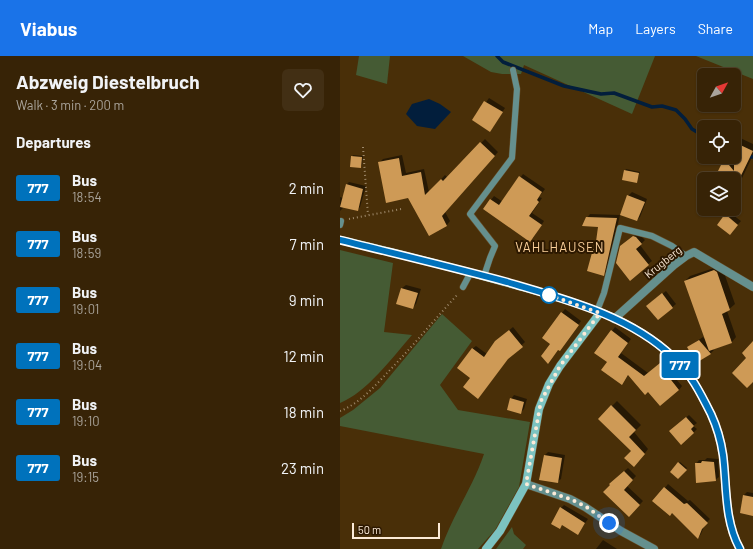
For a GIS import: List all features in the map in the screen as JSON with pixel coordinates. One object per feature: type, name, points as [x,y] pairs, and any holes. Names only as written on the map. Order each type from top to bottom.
[{"type":"main road","points":[[340,240],[471,272],[546,294],[599,312],[644,334],[673,357],[683,368],[702,396],[719,434],[723,454],[731,529],[740,549]]},
{"type":"main road","points":[[486,549],[500,531],[526,484],[541,401],[560,366],[599,312]]},
{"type":"street","name":"Krugberg","points":[[614,319],[619,313],[686,256],[694,252],[753,287]]},
{"type":"street","points":[[526,484],[570,499],[585,506],[621,531],[654,549]]},
{"type":"lane","points":[[484,276],[495,246],[470,214],[512,158],[516,89],[513,70]]},
{"type":"lane","points":[[599,312],[620,228],[652,236],[672,246],[686,256]]},
{"type":"lane","points":[[463,287],[471,272]]},
{"type":"path","points":[[363,147],[368,215]]},
{"type":"path","points":[[341,223],[368,215],[401,209]]},
{"type":"path","points":[[340,410],[352,404],[376,385],[408,351],[463,287]]},
{"type":"green space","points":[[359,56],[390,56],[387,84],[356,75]]},
{"type":"green space","points":[[463,56],[655,56],[632,114],[524,65],[521,74],[502,74],[491,72]]},
{"type":"green space","points":[[696,56],[753,56],[753,79],[741,74],[741,68],[726,68]]},
{"type":"green space","points":[[340,250],[393,263],[384,332],[412,335],[379,374],[360,391],[340,403]]},
{"type":"green space","points":[[442,314],[472,341],[440,385],[458,410],[530,422],[519,487],[495,530],[478,549],[441,549],[484,454],[340,426],[340,418],[353,410],[380,388]]},
{"type":"green space","points":[[512,527],[514,534],[526,545],[523,549],[496,549]]},
{"type":"water","points":[[429,99],[440,104],[451,112],[435,129],[417,126],[406,114],[412,104]]},
{"type":"building","points":[[484,101],[503,112],[490,132],[472,120]]},
{"type":"building","points":[[480,142],[495,156],[442,216],[447,226],[429,236],[408,198],[386,203],[378,162],[399,158],[402,176],[421,172],[425,195],[441,179],[443,181]]},
{"type":"building","points":[[741,145],[753,151],[741,176],[741,172],[718,172],[722,164],[728,164],[734,171],[734,164],[741,164]]},
{"type":"building","points":[[351,156],[362,157],[361,168],[350,167]]},
{"type":"building","points":[[624,170],[639,173],[637,183],[622,180]]},
{"type":"building","points":[[519,176],[542,192],[537,200],[539,202],[529,216],[542,225],[530,242],[483,209],[490,199],[499,205]]},
{"type":"building","points":[[346,184],[363,189],[358,211],[340,207]]},
{"type":"building","points":[[627,195],[645,202],[637,221],[620,215]]},
{"type":"building","points":[[724,216],[727,216],[738,225],[730,235],[717,225]]},
{"type":"building","points":[[586,217],[617,218],[604,276],[587,271],[593,249],[595,249],[598,227],[582,226]]},
{"type":"building","points":[[633,236],[636,237],[642,244],[636,249],[649,265],[630,281],[616,263],[620,246]]},
{"type":"building","points":[[714,270],[717,272],[730,310],[722,314],[732,343],[709,351],[684,281]]},
{"type":"building","points":[[401,288],[418,293],[413,309],[396,304]]},
{"type":"building","points":[[662,293],[673,308],[658,320],[646,306]]},
{"type":"building","points":[[561,312],[579,325],[560,351],[558,350],[548,364],[541,356],[550,344],[542,338]]},
{"type":"building","points":[[509,330],[523,347],[508,359],[478,399],[463,387],[470,378],[457,368],[472,348],[484,357],[495,341]]},
{"type":"building","points":[[611,330],[628,343],[618,357],[644,376],[660,363],[679,390],[660,406],[648,392],[645,395],[628,375],[622,385],[601,370],[607,362],[594,353]]},
{"type":"building","points":[[699,340],[711,354],[696,363],[687,347]]},
{"type":"building","points":[[753,341],[753,382],[747,388],[732,373],[746,358],[742,353]]},
{"type":"building","points":[[510,398],[524,402],[521,414],[507,410]]},
{"type":"building","points":[[611,405],[636,430],[629,437],[645,454],[634,467],[624,458],[631,451],[598,419]]},
{"type":"building","points":[[686,417],[694,426],[691,429],[694,433],[681,445],[669,431]]},
{"type":"building","points":[[544,455],[562,458],[558,483],[539,480]]},
{"type":"building","points":[[702,461],[714,462],[716,481],[696,483],[695,463],[701,463]]},
{"type":"building","points":[[678,462],[687,470],[678,479],[670,472]]},
{"type":"building","points":[[624,471],[633,480],[624,490],[640,505],[629,517],[603,492],[610,485],[609,484]]},
{"type":"building","points":[[664,487],[684,504],[687,503],[708,523],[702,529],[698,539],[672,513],[670,516],[652,501]]},
{"type":"building","points":[[743,495],[753,497],[753,516],[740,513]]},
{"type":"building","points":[[560,507],[585,523],[578,535],[562,525],[560,529],[551,524]]},
{"type":"waterway","points":[[497,56],[503,62],[564,86],[601,94],[614,93],[652,107],[662,106],[676,110],[692,129],[697,132]]},
{"type":"bus line","name":"777","points":[[340,240],[471,272],[527,288],[597,311],[644,334],[673,357],[683,368],[702,396],[712,416],[719,434],[723,454],[731,529],[740,549]]},
{"type":"district","name":"VAHLHAUSEN","points":[[560,247]]},
{"type":"route","points":[[549,295],[546,294],[600,313],[598,318],[560,366],[541,401],[526,484],[570,499],[585,506],[609,523]]}]
